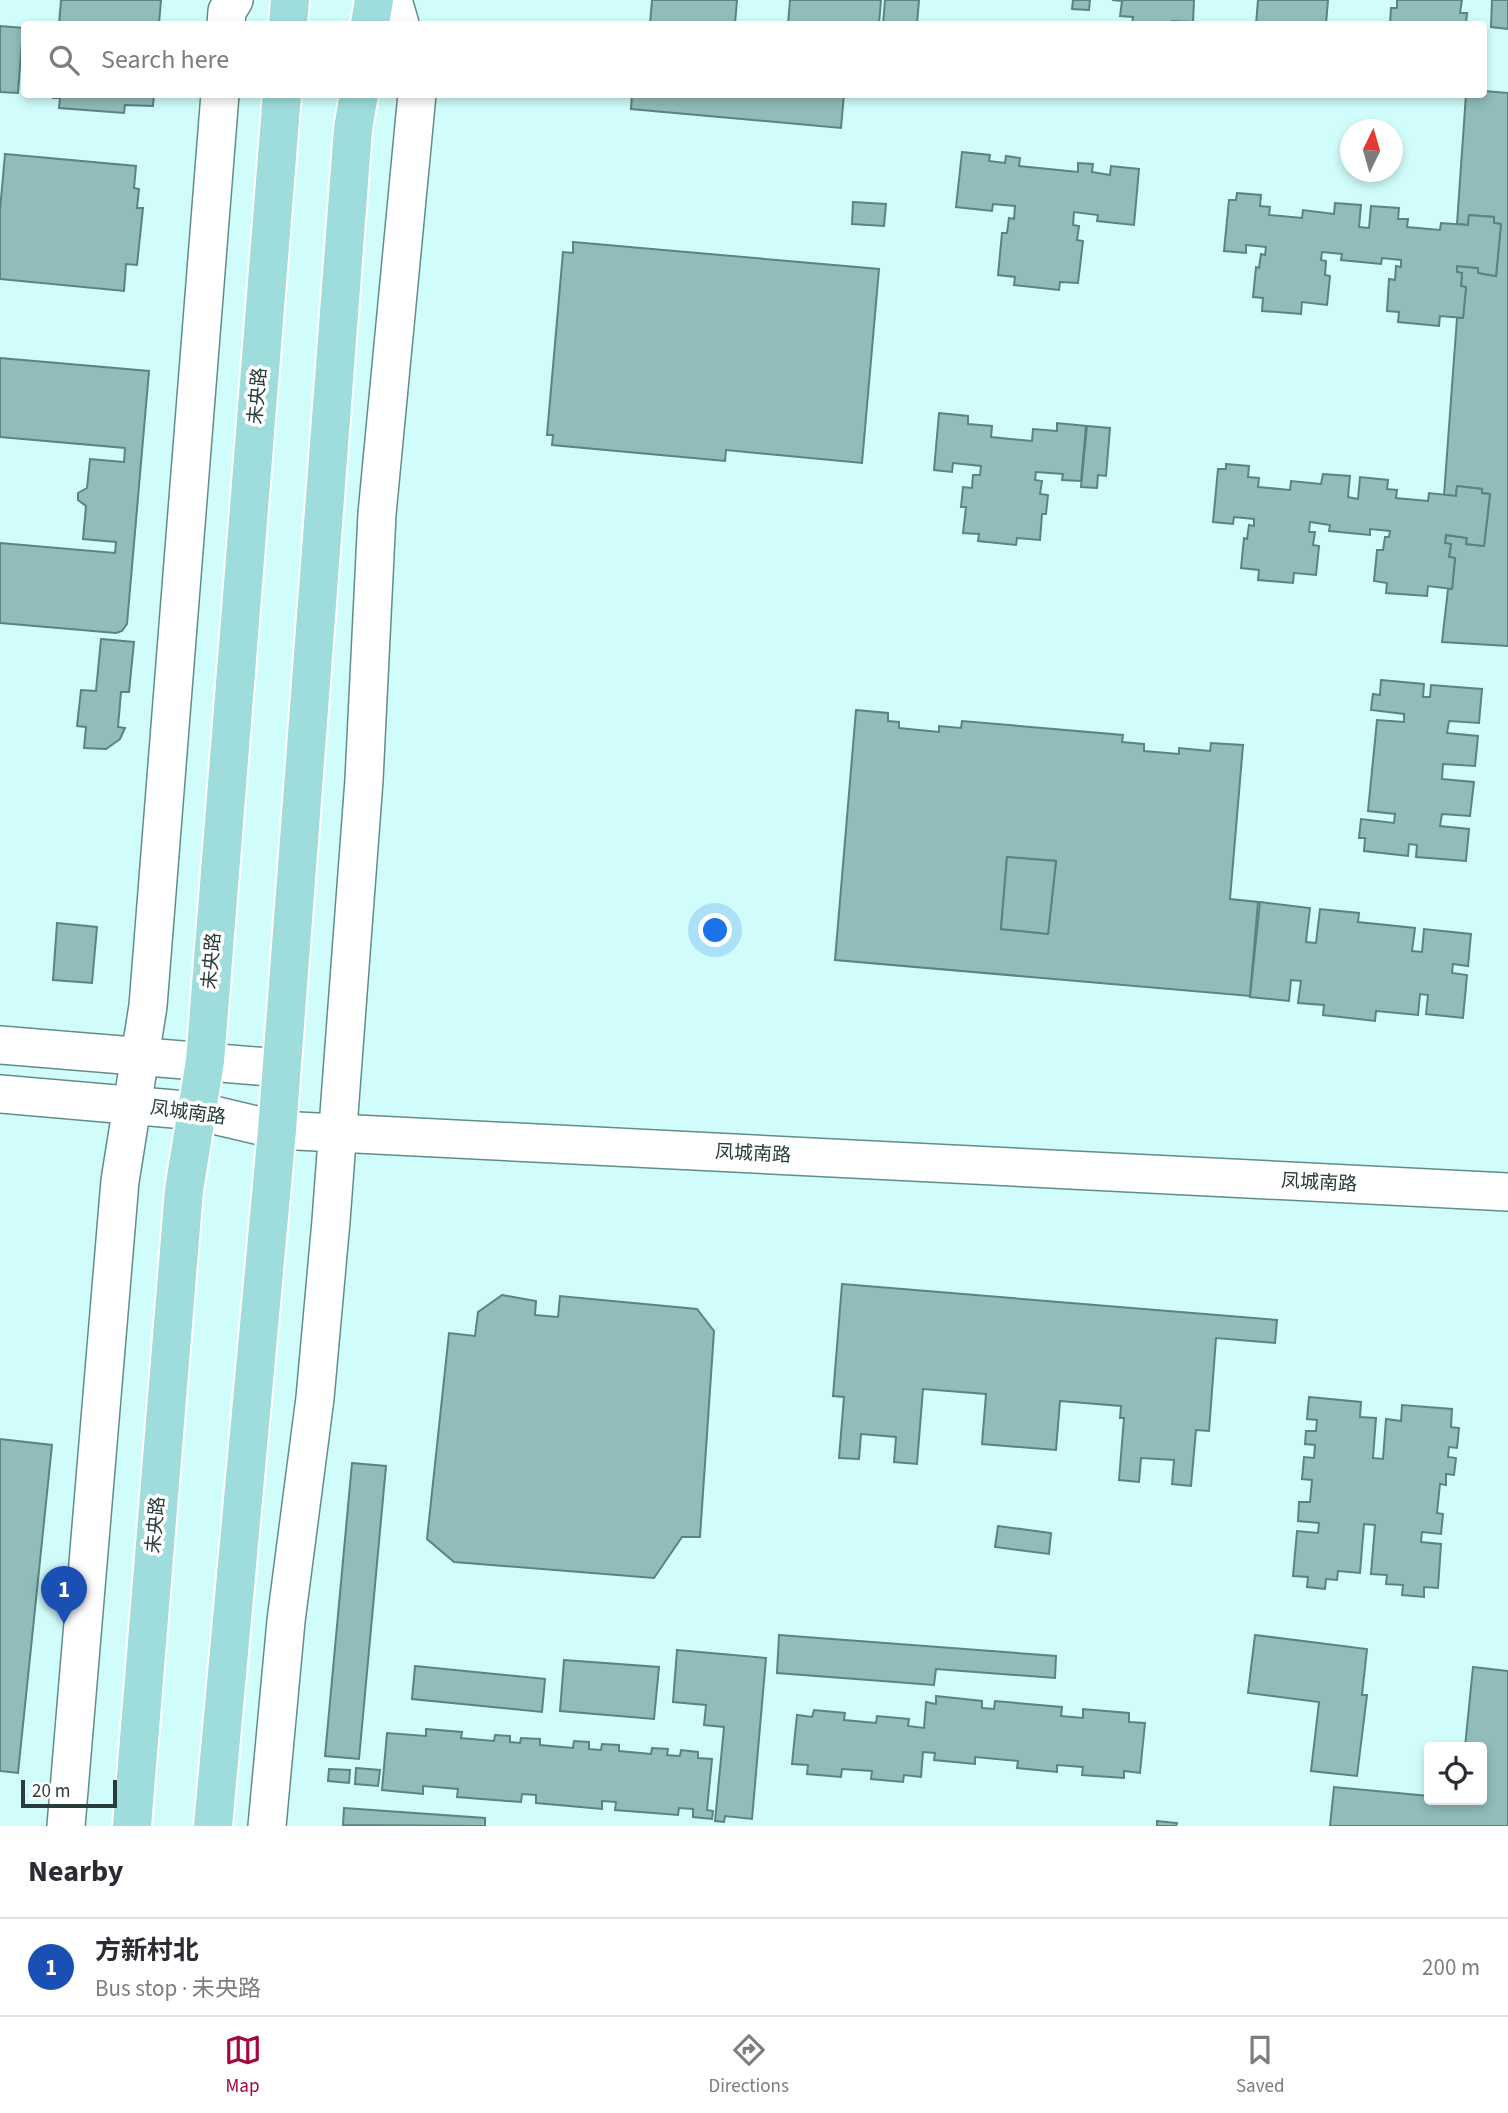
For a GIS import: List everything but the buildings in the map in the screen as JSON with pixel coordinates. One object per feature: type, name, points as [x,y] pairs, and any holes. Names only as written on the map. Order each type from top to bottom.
[{"type":"main road","points":[[288,21],[290,0]]},
{"type":"main road","points":[[370,21],[374,0]]},
{"type":"main road","name":"未央路","points":[[132,1826],[184,1190],[205,1061],[282,98]]},
{"type":"main road","points":[[213,1826],[282,1068],[353,129],[358,98]]},
{"type":"street","points":[[226,21],[227,11],[234,0]]},
{"type":"street","points":[[393,0],[399,21]]},
{"type":"street","points":[[66,1826],[120,1181],[148,1006],[220,98]]},
{"type":"street","points":[[267,1826],[286,1621],[315,1398],[364,780],[377,514],[417,98]]},
{"type":"street","points":[[0,1045],[282,1068]]},
{"type":"street","name":"凤城南路","points":[[0,1094],[197,1111],[276,1130],[1508,1192]]},
{"type":"place","name":"方新村北","points":[[64,1624]]}]
